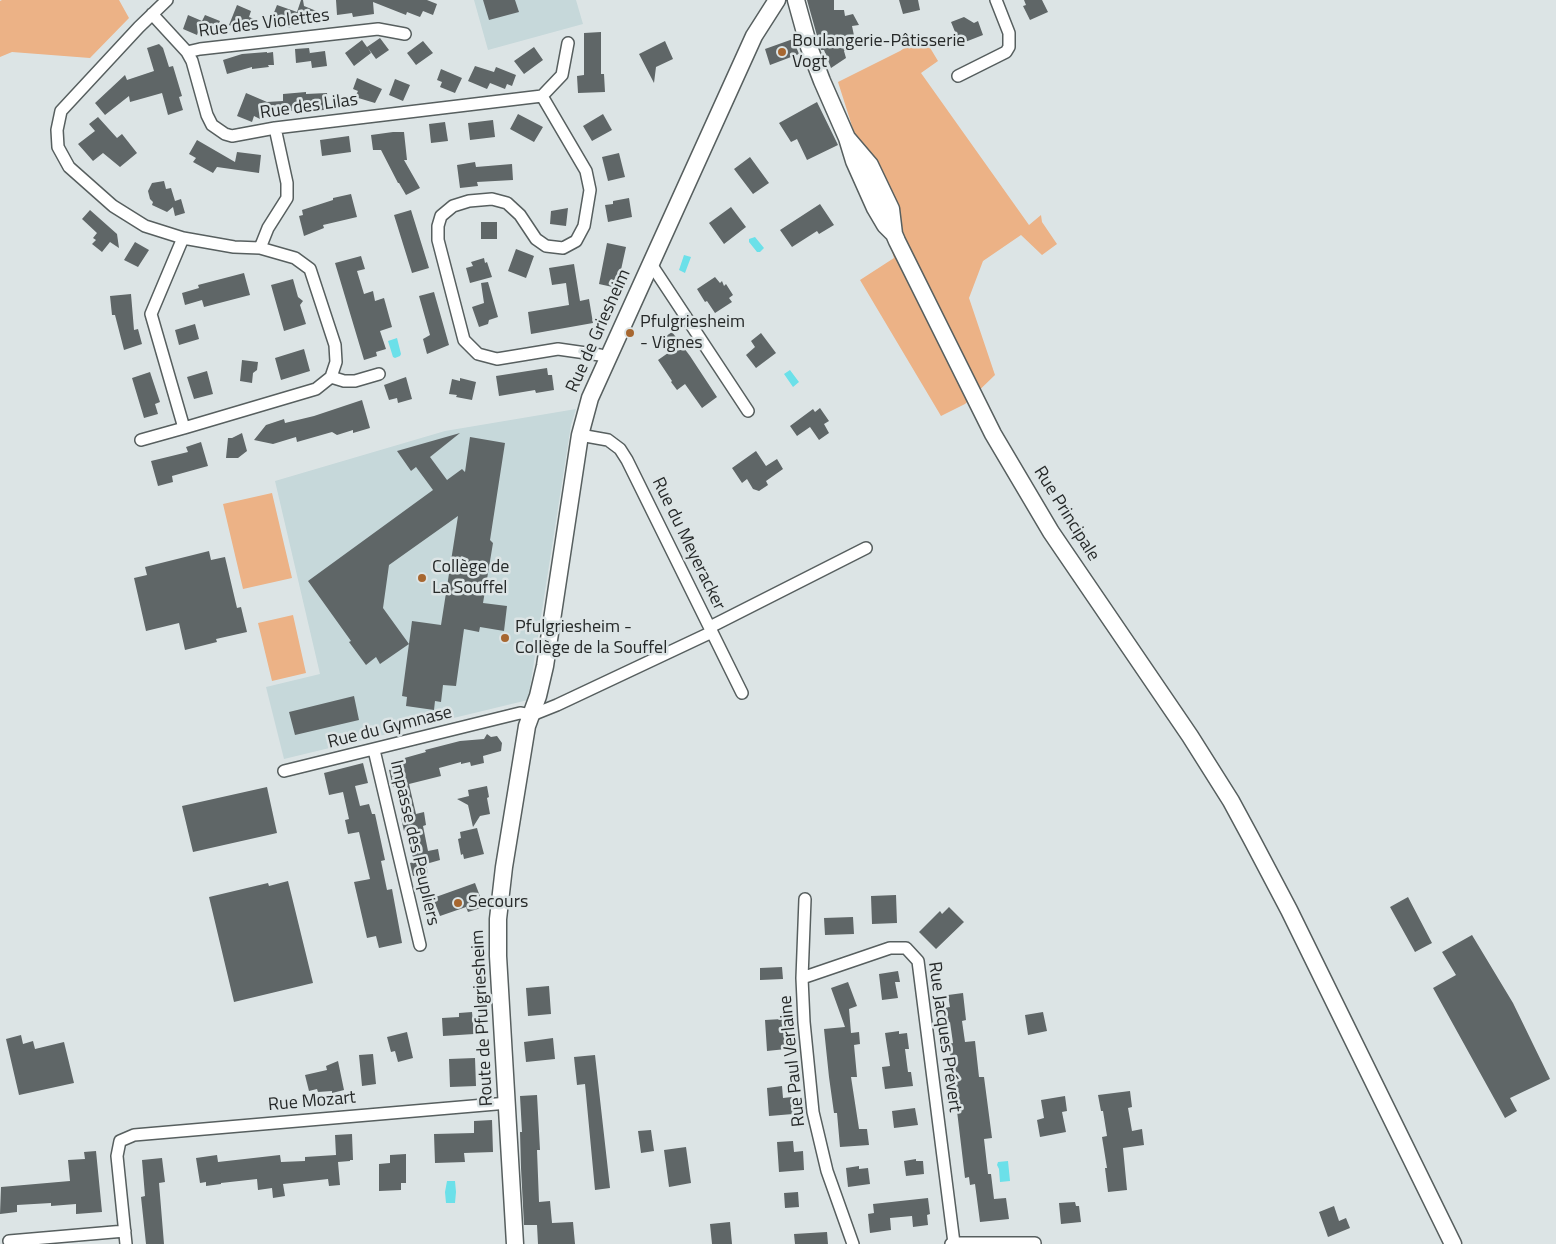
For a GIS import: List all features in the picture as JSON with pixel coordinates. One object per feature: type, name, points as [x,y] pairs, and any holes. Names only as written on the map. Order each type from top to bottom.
[{"type":"main road","name":"Rue de Griesheim","points":[[534,709],[545,666],[580,435],[590,398],[754,36],[777,0]]},
{"type":"main road","name":"Rue Principale","points":[[796,0],[822,81],[847,138],[870,165],[891,209],[894,234],[994,434],[1051,532],[1190,736],[1231,801],[1289,910],[1453,1244]]},
{"type":"main road","name":"Route de Pfulgriesheim","points":[[515,1244],[498,956],[498,918],[504,867],[527,726],[534,709]]},
{"type":"street","points":[[141,440],[316,389],[331,377],[336,362],[335,345],[310,269],[295,258],[260,248],[234,247],[183,238],[144,226],[113,206],[70,167],[58,147],[57,130],[61,111],[167,0]]},
{"type":"street","points":[[958,76],[1006,52],[1010,47],[1009,33],[996,0]]},
{"type":"street","name":"Rue des Lilas","points":[[152,14],[187,52],[192,61],[207,115],[212,125],[232,136],[275,128],[542,96]]},
{"type":"street","name":"Rue des Violettes","points":[[187,52],[378,29],[405,34]]},
{"type":"street","points":[[568,43],[562,75],[542,96],[586,171],[590,190],[584,226],[576,241],[563,248],[546,246],[536,239],[520,215],[507,203],[492,200],[469,201],[453,206],[442,216],[438,226],[438,240],[464,340],[478,354],[497,359],[558,349],[600,355],[608,358]]},
{"type":"street","points":[[260,248],[268,228],[287,198],[287,183],[275,128]]},
{"type":"street","points":[[183,238],[151,314],[184,428]]},
{"type":"street","points":[[651,264],[748,411]]},
{"type":"street","points":[[331,377],[355,382],[379,374]]},
{"type":"street","name":"Rue du Meyeracker","points":[[580,435],[608,440],[620,449],[627,460],[742,693]]},
{"type":"street","name":"Rue du Gymnase","points":[[284,771],[504,718],[534,709],[557,705],[711,630],[866,548]]},
{"type":"street","name":"Impasse des Peupliers","points":[[374,750],[420,945]]},
{"type":"street","name":"Rue Paul Verlaine","points":[[805,899],[802,978],[804,1022],[813,1112],[826,1171],[853,1244]]},
{"type":"street","name":"Rue Jacques Prévert","points":[[802,978],[890,948],[906,948],[918,961],[952,1243]]},
{"type":"street","name":"Rue Mozart","points":[[125,1231],[117,1156],[120,1141],[134,1135],[508,1103]]},
{"type":"street","points":[[9,1241],[125,1231],[126,1244]]},
{"type":"street","points":[[952,1243],[1035,1243]]},
{"type":"shaded area","points":[[119,0],[129,18],[90,58],[12,52],[0,57],[0,1]]},
{"type":"shaded area","points":[[474,0],[576,0],[583,24],[488,50]]},
{"type":"shaded area","points":[[923,36],[938,61],[921,73],[1029,225],[1041,215],[1042,222],[1057,244],[1042,255],[1021,235],[983,261],[969,298],[995,375],[965,404],[941,416],[860,280],[894,258],[838,82],[900,51]]},
{"type":"shaded area","name":"Collège de La Souffel","points":[[576,409],[571,425],[528,700],[284,759],[266,687],[320,674],[275,481],[445,431]]},
{"type":"shaded area","points":[[272,493],[292,578],[243,589],[223,504]]},
{"type":"shaded area","points":[[293,615],[306,673],[272,681],[258,623]]},
{"type":"water","points":[[755,237],[764,248],[760,252],[757,252],[749,242],[749,239]]},
{"type":"water","points":[[684,255],[691,257],[685,273],[679,270]]},
{"type":"water","points":[[397,338],[401,354],[395,358],[388,341]]},
{"type":"water","points":[[790,370],[799,382],[793,387],[784,374]]},
{"type":"water","points":[[1008,1161],[1010,1181],[1000,1182],[998,1162]]},
{"type":"water","points":[[447,1181],[455,1181],[455,1203],[446,1203]]},
{"type":"building","points":[[301,0],[303,0],[304,6],[319,12],[315,23],[305,19],[306,25],[293,20],[290,28],[276,22],[278,17],[273,15],[277,5],[297,12]]},
{"type":"building","points":[[336,0],[427,0],[437,4],[433,15],[423,11],[420,17],[407,12],[406,15],[373,2],[374,14],[353,17],[352,13],[337,15]]},
{"type":"building","points":[[483,0],[515,0],[519,12],[489,20]]},
{"type":"building","points":[[807,0],[834,0],[834,10],[844,10],[845,16],[853,14],[859,25],[852,26],[856,45],[844,51],[846,58],[831,68],[824,50],[821,50]]},
{"type":"building","points":[[899,0],[918,0],[920,10],[903,14]]},
{"type":"building","points":[[1024,0],[1042,0],[1048,12],[1030,20],[1023,6],[1026,5]]},
{"type":"building","points":[[237,5],[251,11],[249,17],[254,19],[250,30],[245,28],[243,31],[229,25]]},
{"type":"building","points":[[188,15],[202,21],[205,15],[220,21],[214,34],[200,28],[197,35],[183,29]]},
{"type":"building","points":[[964,17],[974,23],[978,21],[983,35],[960,44],[951,22]]},
{"type":"building","points":[[601,32],[601,74],[604,74],[605,92],[578,93],[577,76],[584,75],[584,33]]},
{"type":"building","points":[[380,38],[389,50],[376,59],[368,48],[371,53],[354,66],[345,53],[362,40],[367,47]]},
{"type":"building","name":"Boulangerie-Pâtisserie Vogt","points":[[793,39],[799,54],[770,65],[765,49]]},
{"type":"building","points":[[423,41],[433,53],[416,65],[407,53]]},
{"type":"building","points":[[665,41],[673,59],[656,67],[654,83],[639,54]]},
{"type":"building","points":[[159,44],[163,48],[169,67],[173,66],[182,96],[179,97],[183,110],[168,115],[162,93],[130,102],[129,96],[105,115],[95,103],[125,75],[127,80],[154,71],[147,48]]},
{"type":"building","points":[[534,47],[543,60],[524,74],[514,61]]},
{"type":"building","points":[[309,48],[310,54],[325,51],[327,66],[312,68],[311,61],[296,63],[295,49]]},
{"type":"building","points":[[273,52],[274,65],[252,69],[252,67],[227,74],[223,60],[242,54]]},
{"type":"building","points":[[475,66],[494,72],[496,67],[516,75],[512,86],[507,84],[505,89],[490,83],[487,89],[468,81]]},
{"type":"building","points":[[441,69],[462,78],[455,93],[440,87],[442,82],[437,80]]},
{"type":"building","points":[[357,78],[382,89],[375,103],[355,97],[358,91],[353,89]]},
{"type":"building","points":[[395,79],[410,85],[403,101],[389,95]]},
{"type":"building","points":[[306,92],[306,94],[327,93],[328,103],[323,104],[324,110],[308,111],[308,109],[268,113],[266,117],[261,115],[260,119],[254,116],[252,122],[237,116],[246,93],[267,102],[283,101],[283,94]]},
{"type":"building","points":[[817,102],[838,145],[807,160],[797,139],[791,142],[779,123]]},
{"type":"building","points":[[518,114],[543,127],[534,142],[510,129]]},
{"type":"building","points":[[603,114],[612,130],[592,141],[583,126]]},
{"type":"building","points":[[98,117],[117,138],[122,134],[137,153],[120,167],[103,153],[93,161],[78,144],[95,131],[89,124]]},
{"type":"building","points":[[493,120],[495,137],[470,140],[468,123]]},
{"type":"building","points":[[445,122],[448,141],[431,143],[429,124]]},
{"type":"building","points":[[404,132],[407,160],[404,160],[420,188],[406,195],[381,150],[373,150],[371,135]]},
{"type":"building","points":[[349,136],[351,152],[322,156],[320,140]]},
{"type":"building","points":[[197,140],[235,162],[237,152],[261,155],[259,173],[217,167],[213,173],[193,162],[196,158],[189,154]]},
{"type":"building","points":[[619,153],[625,177],[608,181],[602,157]]},
{"type":"building","points":[[750,157],[769,183],[753,194],[734,169]]},
{"type":"building","points":[[475,162],[476,167],[512,164],[513,180],[477,182],[478,186],[460,188],[457,165]]},
{"type":"building","points":[[164,181],[166,189],[171,188],[175,201],[181,199],[185,213],[175,216],[173,207],[167,212],[152,205],[153,202],[148,191],[152,183]]},
{"type":"building","points":[[351,194],[357,217],[323,225],[324,228],[304,236],[299,216],[303,215],[302,210],[333,200],[333,198]]},
{"type":"building","points":[[629,198],[632,217],[608,222],[605,205],[613,204],[613,201]]},
{"type":"building","points":[[820,204],[834,225],[819,234],[817,231],[792,247],[780,230]]},
{"type":"building","points":[[731,207],[746,227],[724,244],[709,223]]},
{"type":"building","points":[[568,208],[566,226],[550,224],[551,211]]},
{"type":"building","points":[[90,210],[117,234],[119,248],[110,242],[102,252],[92,244],[96,240],[93,238],[97,233],[82,219]]},
{"type":"building","points":[[411,210],[429,268],[412,273],[394,215]]},
{"type":"building","points":[[481,222],[497,222],[497,239],[481,239]]},
{"type":"building","points":[[135,242],[149,250],[138,267],[124,260]]},
{"type":"building","points":[[607,243],[626,247],[617,288],[599,284]]},
{"type":"building","points":[[516,249],[534,256],[526,278],[508,271]]},
{"type":"building","points":[[361,256],[365,269],[357,271],[364,294],[373,291],[375,301],[384,298],[392,327],[380,331],[386,349],[376,352],[377,356],[364,360],[335,263]]},
{"type":"building","points":[[484,258],[492,277],[470,283],[466,268],[473,266],[471,262]]},
{"type":"building","points":[[574,264],[580,301],[589,299],[593,323],[531,334],[528,312],[569,305],[566,283],[552,285],[549,268]]},
{"type":"building","points":[[244,273],[250,295],[204,307],[202,300],[185,305],[182,293],[199,288],[198,285]]},
{"type":"building","points":[[715,277],[720,283],[722,281],[724,286],[726,284],[733,295],[729,298],[732,302],[715,313],[697,289]]},
{"type":"building","points":[[293,279],[298,297],[303,301],[300,305],[306,324],[284,331],[271,285]]},
{"type":"building","points":[[488,282],[498,317],[489,320],[488,324],[479,327],[472,307],[484,303],[481,283]]},
{"type":"building","points":[[434,292],[449,345],[427,354],[423,339],[430,335],[419,296]]},
{"type":"building","points":[[131,294],[134,330],[138,329],[142,344],[124,350],[115,315],[112,315],[110,296]]},
{"type":"building","points":[[195,324],[199,339],[179,345],[175,330]]},
{"type":"building","points":[[672,332],[717,397],[702,408],[685,384],[677,390],[658,360],[668,353],[659,341]]},
{"type":"building","points":[[761,333],[776,353],[756,368],[746,355],[755,347],[751,341]]},
{"type":"building","points":[[304,349],[310,371],[281,380],[275,358]]},
{"type":"building","points":[[242,360],[258,362],[257,370],[253,373],[252,383],[240,381]]},
{"type":"building","points":[[547,368],[548,375],[552,375],[554,390],[536,393],[535,390],[499,396],[496,376]]},
{"type":"building","points":[[207,371],[213,394],[194,399],[187,377]]},
{"type":"building","points":[[150,372],[160,402],[155,404],[158,414],[144,418],[132,378]]},
{"type":"building","points":[[406,377],[412,399],[398,403],[397,398],[389,400],[384,385]]},
{"type":"building","points":[[460,378],[476,382],[472,400],[449,394],[452,379],[460,381]]},
{"type":"building","points":[[362,400],[370,428],[353,433],[353,430],[337,435],[332,432],[297,442],[296,437],[273,444],[254,440],[266,425],[284,419],[285,423],[314,416]]},
{"type":"building","points":[[820,408],[829,421],[824,424],[829,433],[819,440],[810,427],[797,436],[790,426],[813,409],[815,412]]},
{"type":"building","points":[[242,433],[247,451],[238,458],[226,458],[228,438]]},
{"type":"building","points":[[460,433],[430,457],[447,480],[462,469],[465,472],[470,437],[505,443],[490,540],[493,543],[483,603],[507,606],[504,631],[480,627],[479,632],[464,629],[456,686],[443,685],[441,702],[435,701],[434,710],[406,706],[407,697],[402,696],[409,644],[380,664],[376,657],[366,665],[308,581],[433,490],[416,467],[411,471],[397,451]],"holes":[[[458,516],[441,625],[412,621],[409,644],[383,608],[389,565]]]},
{"type":"building","points":[[201,442],[208,466],[172,476],[173,482],[158,486],[151,461],[188,452],[186,447]]},
{"type":"building","points":[[756,451],[766,466],[777,459],[783,469],[766,481],[768,485],[759,491],[753,489],[747,479],[742,483],[732,468]]},
{"type":"building","points":[[209,551],[211,560],[225,557],[237,608],[241,607],[247,632],[216,639],[217,642],[185,650],[179,623],[146,631],[134,578],[147,575],[145,567]]},
{"type":"building","points":[[354,696],[359,720],[295,735],[289,712]]},
{"type":"building","points":[[487,734],[491,737],[497,736],[502,743],[501,751],[483,756],[484,763],[471,766],[470,762],[461,764],[461,762],[439,768],[441,776],[409,784],[416,814],[424,812],[426,825],[423,826],[428,851],[438,849],[440,860],[426,864],[428,873],[413,876],[410,863],[414,862],[407,830],[404,831],[401,818],[404,817],[397,786],[393,787],[389,770],[395,768],[394,764],[402,761],[401,759],[426,752],[425,750],[460,741],[484,739]]},
{"type":"building","points":[[363,763],[368,783],[355,786],[360,806],[369,804],[372,814],[375,814],[385,860],[381,861],[387,890],[392,889],[402,943],[379,948],[376,936],[367,938],[354,882],[370,879],[359,832],[348,834],[345,820],[349,819],[343,792],[329,795],[324,773]]},
{"type":"building","points":[[487,786],[490,814],[480,816],[473,827],[468,805],[457,799],[469,796],[468,790]]},
{"type":"building","points":[[267,787],[277,833],[193,852],[182,806]]},
{"type":"building","points":[[477,828],[484,854],[464,859],[463,854],[461,855],[458,839],[461,838],[460,832]]},
{"type":"building","points":[[288,881],[313,983],[234,1002],[209,897],[268,883],[269,886]]},
{"type":"building","name":"Secours","points":[[475,883],[484,907],[468,912],[466,907],[440,916],[433,898]]},
{"type":"building","points":[[896,895],[897,923],[872,924],[871,896]]},
{"type":"building","points":[[1408,897],[1432,943],[1415,952],[1390,907]]},
{"type":"building","points":[[949,907],[964,922],[936,949],[919,932],[940,911],[942,914]]},
{"type":"building","points":[[853,917],[854,934],[825,935],[824,918]]},
{"type":"building","points":[[1472,935],[1513,1003],[1550,1079],[1510,1098],[1517,1111],[1505,1118],[1433,988],[1456,975],[1442,952]]},
{"type":"building","points":[[782,967],[783,979],[760,980],[760,968]]},
{"type":"building","points":[[898,971],[900,982],[895,982],[898,998],[882,1000],[879,974]]},
{"type":"building","points":[[848,982],[857,1006],[849,1009],[851,1033],[859,1032],[860,1044],[854,1045],[857,1077],[851,1077],[859,1129],[867,1129],[869,1145],[840,1147],[837,1113],[834,1113],[824,1029],[845,1027],[831,988]]},
{"type":"building","points":[[549,986],[551,1014],[528,1016],[526,988]]},
{"type":"building","points":[[963,993],[966,1020],[962,1021],[965,1042],[975,1041],[979,1077],[984,1077],[992,1138],[984,1139],[988,1174],[991,1174],[994,1199],[1006,1198],[1009,1219],[980,1222],[975,1184],[970,1185],[969,1177],[965,1178],[949,1044],[953,1043],[950,1022],[946,1023],[944,1008],[950,1007],[948,995]]},
{"type":"building","points":[[472,1012],[474,1034],[443,1036],[442,1018],[459,1017],[459,1013]]},
{"type":"building","points":[[1043,1012],[1047,1031],[1028,1035],[1025,1015]]},
{"type":"building","points":[[782,1019],[786,1049],[767,1051],[765,1020]]},
{"type":"building","points":[[899,1031],[899,1034],[907,1033],[909,1049],[905,1049],[908,1072],[911,1072],[913,1086],[885,1089],[882,1067],[890,1066],[885,1033]]},
{"type":"building","points":[[407,1032],[413,1058],[398,1062],[395,1051],[391,1052],[387,1037]]},
{"type":"building","points":[[21,1035],[23,1044],[33,1041],[35,1049],[64,1042],[74,1083],[19,1095],[6,1039]]},
{"type":"building","points":[[553,1038],[555,1059],[526,1062],[524,1042]]},
{"type":"building","points":[[373,1054],[376,1084],[362,1086],[359,1055]]},
{"type":"building","points":[[595,1055],[610,1188],[595,1190],[585,1084],[577,1085],[574,1057]]},
{"type":"building","points":[[475,1058],[476,1086],[450,1087],[449,1059]]},
{"type":"building","points":[[338,1061],[344,1090],[332,1093],[332,1091],[318,1092],[317,1089],[309,1091],[305,1075],[327,1070],[326,1066]]},
{"type":"building","points":[[782,1086],[783,1098],[792,1097],[793,1114],[769,1116],[767,1088]]},
{"type":"building","points":[[1130,1091],[1132,1107],[1128,1108],[1132,1131],[1142,1129],[1144,1145],[1123,1148],[1127,1190],[1108,1192],[1105,1168],[1107,1168],[1102,1137],[1107,1136],[1098,1095]]},
{"type":"building","points":[[537,1095],[540,1150],[537,1150],[539,1202],[550,1201],[552,1223],[573,1222],[575,1244],[538,1244],[537,1225],[524,1225],[520,1096]]},
{"type":"building","points":[[1065,1096],[1067,1111],[1062,1112],[1066,1132],[1040,1137],[1037,1120],[1044,1118],[1041,1100]]},
{"type":"building","points":[[915,1108],[918,1125],[894,1128],[892,1111]]},
{"type":"building","points":[[492,1120],[493,1152],[464,1153],[465,1162],[435,1163],[434,1134],[474,1133],[474,1121]]},
{"type":"building","points":[[651,1130],[654,1151],[641,1153],[638,1131]]},
{"type":"building","points":[[352,1134],[353,1160],[338,1162],[340,1185],[329,1186],[328,1179],[283,1184],[285,1196],[273,1198],[272,1188],[258,1190],[257,1179],[206,1186],[206,1182],[200,1183],[196,1158],[217,1155],[218,1162],[280,1155],[281,1162],[305,1161],[305,1157],[336,1155],[335,1135]]},
{"type":"building","points":[[793,1141],[794,1152],[803,1151],[804,1170],[779,1172],[777,1142]]},
{"type":"building","points":[[686,1147],[691,1183],[669,1187],[664,1150]]},
{"type":"building","points":[[96,1151],[102,1212],[76,1214],[76,1204],[51,1206],[51,1203],[17,1205],[17,1212],[0,1214],[1,1187],[70,1181],[68,1160],[85,1159],[84,1152]]},
{"type":"building","points":[[406,1154],[406,1183],[401,1183],[401,1190],[379,1191],[379,1164],[390,1163],[390,1155]]},
{"type":"building","points":[[162,1158],[165,1182],[159,1183],[164,1244],[146,1244],[141,1197],[145,1196],[142,1160]]},
{"type":"building","points":[[916,1159],[916,1161],[923,1161],[924,1174],[906,1176],[904,1161]]},
{"type":"building","points":[[859,1166],[859,1169],[868,1168],[870,1184],[848,1187],[846,1168]]},
{"type":"building","points":[[798,1192],[799,1207],[785,1208],[784,1193]]},
{"type":"building","points":[[928,1198],[930,1214],[927,1215],[928,1225],[913,1227],[912,1216],[890,1218],[891,1230],[870,1233],[868,1214],[874,1213],[873,1204]]},
{"type":"building","points":[[1075,1202],[1076,1206],[1079,1206],[1081,1222],[1061,1224],[1059,1203]]},
{"type":"building","points":[[1334,1206],[1339,1221],[1346,1218],[1350,1228],[1328,1237],[1319,1212]]},
{"type":"building","points":[[730,1222],[732,1244],[712,1244],[710,1224]]},
{"type":"building","points":[[827,1232],[828,1244],[795,1244],[794,1234]]},
{"type":"place","name":"Boulangerie-Pâtisserie Vogt","points":[[782,52]]},
{"type":"place","name":"Pfulgriesheim - Vignes","points":[[630,333]]},
{"type":"place","name":"Collège de La Souffel","points":[[422,578]]},
{"type":"place","name":"Pfulgriesheim - Collège de la Souffel","points":[[505,638]]},
{"type":"place","name":"Secours","points":[[458,903]]}]
